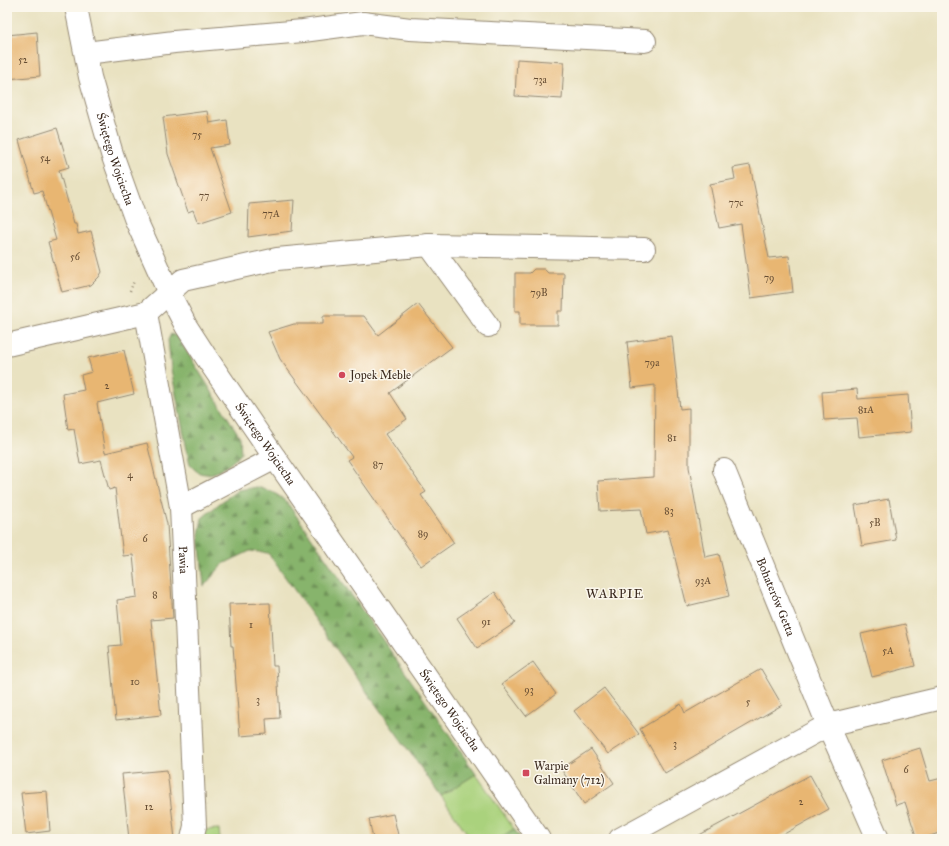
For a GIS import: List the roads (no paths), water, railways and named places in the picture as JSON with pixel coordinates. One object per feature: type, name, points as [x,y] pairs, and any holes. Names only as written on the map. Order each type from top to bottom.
[{"type":"street","name":"Świętego Wojciecha","points":[[76,7],[90,77],[112,154],[135,218],[169,293],[186,326],[275,458],[539,839]]},
{"type":"street","points":[[86,53],[174,42],[302,31],[363,23],[410,29],[645,41]]},
{"type":"street","points":[[429,245],[488,326]]},
{"type":"street","points":[[7,345],[146,314],[183,280],[277,259],[429,245],[644,249]]},
{"type":"street","name":"Pawia","points":[[146,314],[181,507],[195,826],[192,839]]},
{"type":"street","points":[[181,507],[275,458]]},
{"type":"street","name":"Bohaterów Getta","points":[[724,470],[828,725],[878,839]]},
{"type":"street","points":[[620,839],[828,725],[942,698]]},
{"type":"place","name":"Jopek Meble","points":[[342,375]]},
{"type":"place","name":"Warpie Galmany (712)","points":[[526,773]]},
{"type":"district","name":"WARPIE","points":[[615,593]]}]
